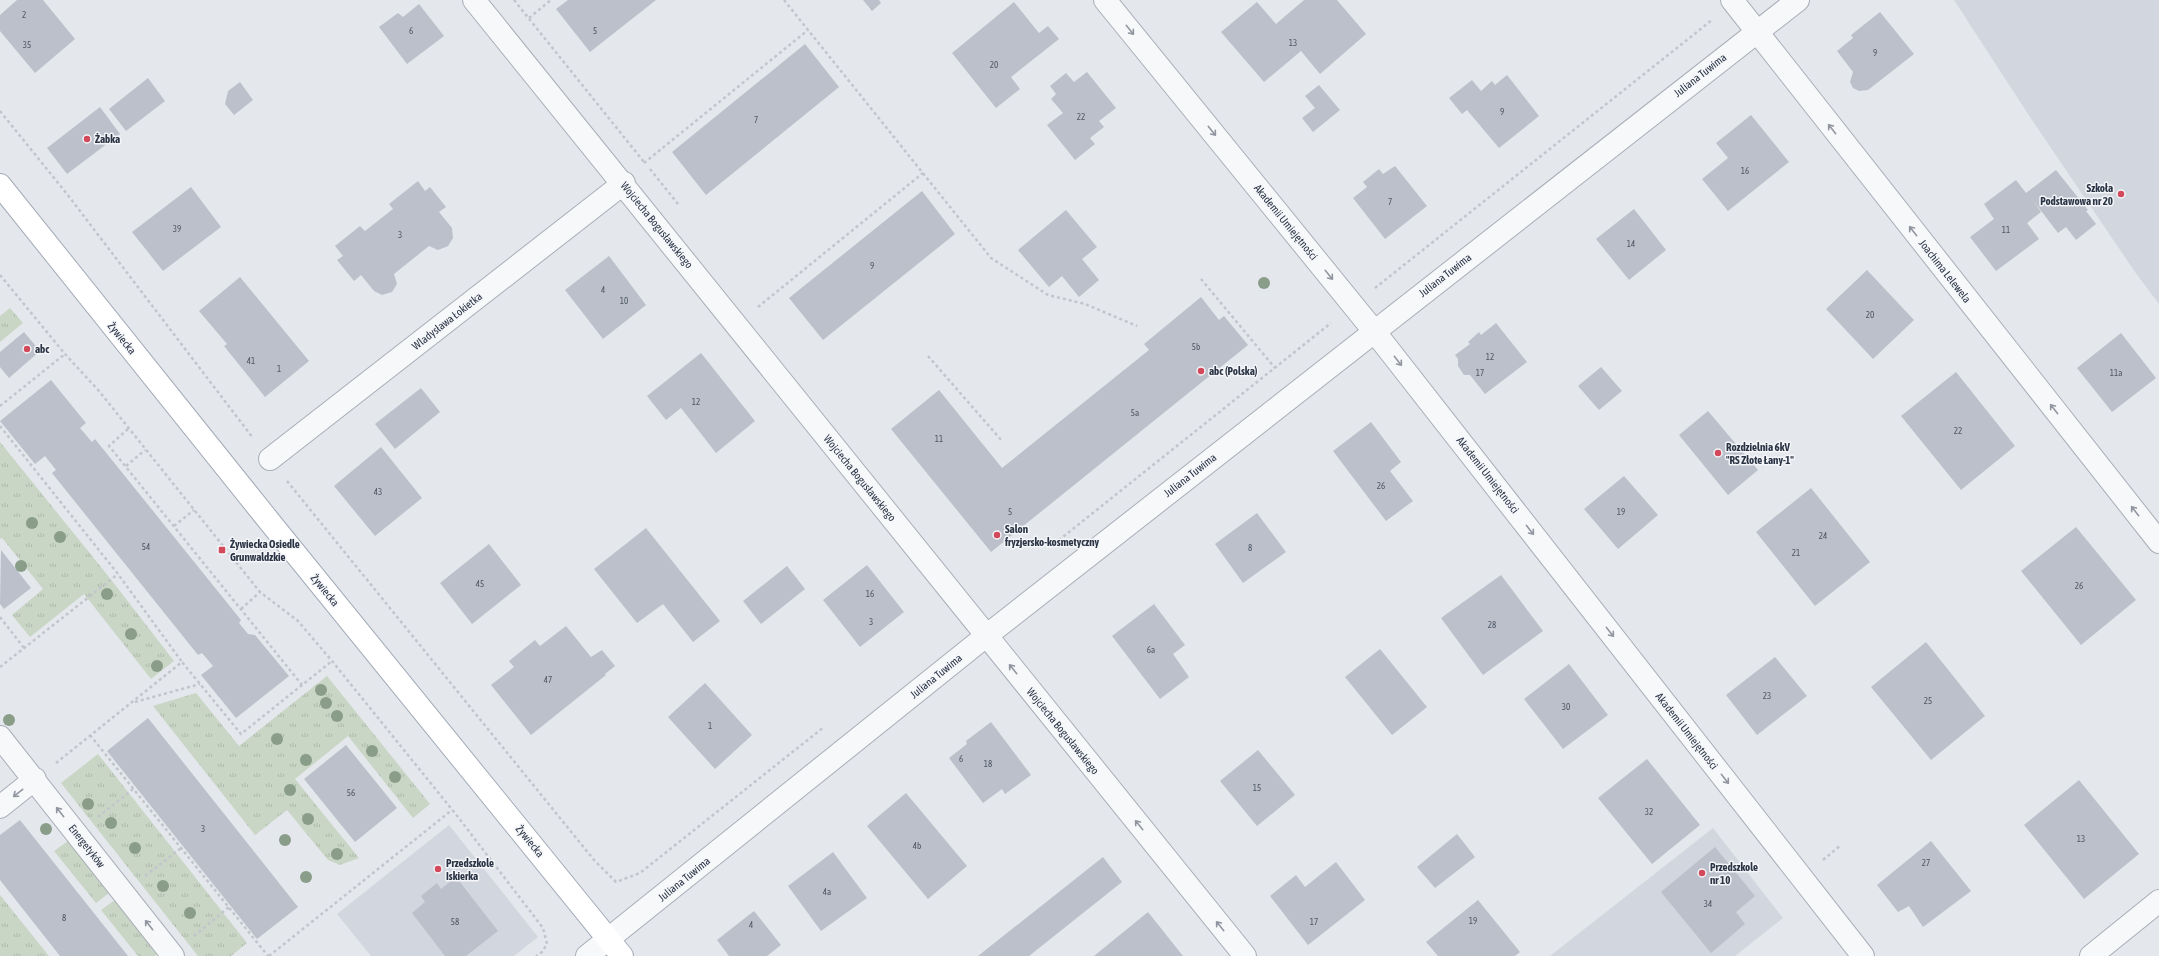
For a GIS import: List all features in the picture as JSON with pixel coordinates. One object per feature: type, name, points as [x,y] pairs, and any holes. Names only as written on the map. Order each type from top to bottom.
[{"type":"main road","name":"Żywiecka","points":[[0,185],[269,522],[609,938],[622,956]]},
{"type":"street","name":"Wojciecha Bogusławskiego","points":[[474,0],[624,183],[986,636],[1245,956]]},
{"type":"street","name":"Akademii Umiejętności","points":[[1105,0],[1374,331],[1863,956]]},
{"type":"street","name":"Juliana Tuwima","points":[[587,956],[986,636],[1798,0]]},
{"type":"street","name":"Joachima Lelewela","points":[[1733,1],[2159,542]]},
{"type":"street","name":"Wladysława Łokietka","points":[[270,459],[624,183]]},
{"type":"street","name":"Energetyków","points":[[0,737],[173,955]]},
{"type":"street","points":[[0,807],[35,780]]},
{"type":"street","points":[[2092,956],[2159,901]]},
{"type":"path","points":[[784,0],[991,258],[1048,295],[1085,304],[1137,326]]},
{"type":"path","points":[[529,18],[549,1]]},
{"type":"path","points":[[1370,292],[1733,1]]},
{"type":"path","points":[[624,183],[645,163],[808,30]]},
{"type":"path","points":[[0,111],[67,194],[270,459],[594,860],[616,882],[640,873]]},
{"type":"path","points":[[758,308],[923,173]]},
{"type":"path","points":[[0,275],[65,354],[98,391],[260,592],[298,621],[452,810],[543,928],[547,944],[542,952],[536,956]]},
{"type":"path","points":[[1201,279],[1274,368]]},
{"type":"path","points":[[0,406],[65,354]]},
{"type":"path","points":[[928,356],[1002,441]]},
{"type":"path","points":[[0,426],[118,574],[182,662],[241,734],[332,661]]},
{"type":"path","points":[[128,429],[109,446],[302,685]]},
{"type":"path","points":[[126,466],[145,450]]},
{"type":"path","points":[[174,526],[194,510]]},
{"type":"path","points":[[0,667],[118,574]]},
{"type":"path","points":[[240,608],[260,592]]},
{"type":"path","points":[[0,617],[24,648]]},
{"type":"path","points":[[59,761],[182,662]]},
{"type":"path","points":[[132,703],[200,684]]},
{"type":"path","points":[[90,735],[269,956],[452,810]]},
{"type":"path","points":[[77,833],[133,788]]},
{"type":"path","points":[[1817,865],[1841,845]]},
{"type":"path","points":[[124,892],[181,848]]},
{"type":"path","points":[[173,955],[229,907]]},
{"type":"shaded area","name":"Szkoła Podstawowa nr 20","points":[[1954,0],[2159,0],[2159,304],[2135,272],[2030,117]]},
{"type":"shaded area","name":"Przedszkole Iskierka","points":[[449,825],[538,937],[514,956],[371,956],[337,914]]},
{"type":"shaded area","name":"Przedszkole nr 10","points":[[1713,828],[1783,918],[1735,956],[1550,956]]},
{"type":"green space","points":[[10,308],[23,323],[0,342],[0,316]]},
{"type":"green space","points":[[0,442],[109,577],[174,661],[151,679],[84,594],[30,637],[12,615],[43,589],[2,538],[0,539]]},
{"type":"green space","points":[[327,676],[430,804],[413,818],[348,736],[295,779],[359,858],[340,865],[328,860],[287,810],[255,835],[153,706],[196,693],[239,746]]},
{"type":"green space","points":[[98,754],[247,943],[231,956],[198,956],[61,783]]},
{"type":"green space","points":[[68,841],[109,893],[96,903],[54,851]]},
{"type":"green space","points":[[0,895],[49,956],[0,956]]},
{"type":"green space","points":[[115,900],[157,954],[155,956],[138,956],[101,910]]},
{"type":"building","points":[[17,0],[43,0],[75,39],[35,73],[0,31],[0,15]]},
{"type":"building","points":[[568,0],[656,0],[590,52],[556,9]]},
{"type":"building","points":[[863,0],[879,0],[881,3],[872,11]]},
{"type":"building","points":[[1304,0],[1337,0],[1366,34],[1320,74],[1301,51],[1264,82],[1221,32],[1257,2],[1276,24]]},
{"type":"building","points":[[1014,2],[1039,33],[1048,26],[1059,39],[1011,77],[1020,89],[996,108],[952,53]]},
{"type":"building","points":[[419,4],[444,36],[407,64],[379,27],[398,13],[403,17]]},
{"type":"building","points":[[1880,12],[1914,54],[1868,90],[1859,91],[1853,88],[1850,82],[1853,72],[1837,51],[1853,38],[1851,35]]},
{"type":"building","points":[[805,44],[839,87],[706,195],[672,152]]},
{"type":"building","points":[[1087,72],[1116,108],[1099,121],[1104,127],[1090,138],[1095,144],[1075,160],[1047,125],[1063,113],[1051,99],[1056,94],[1050,86],[1066,73],[1074,82]]},
{"type":"building","points":[[1507,75],[1539,116],[1499,148],[1467,110],[1462,114],[1449,98],[1472,80],[1481,91],[1492,81],[1495,85]]},
{"type":"building","points":[[148,78],[165,101],[126,131],[109,109]]},
{"type":"building","points":[[240,82],[253,100],[234,115],[225,104],[228,91]]},
{"type":"building","points":[[1319,85],[1340,110],[1313,132],[1302,118],[1315,108],[1305,96]]},
{"type":"building","points":[[100,107],[120,134],[67,174],[47,148]]},
{"type":"building","points":[[1751,115],[1789,162],[1728,211],[1702,179],[1728,158],[1716,143]]},
{"type":"building","points":[[1395,166],[1427,206],[1385,239],[1353,198],[1367,187],[1363,182],[1379,169],[1383,174]]},
{"type":"building","points":[[2056,170],[2088,210],[2086,211],[2096,224],[2076,240],[2066,227],[2058,233],[2032,199],[2041,212],[2027,223],[2039,239],[1996,271],[1970,237],[1994,219],[1984,204],[2016,180],[2026,193]]},
{"type":"building","points":[[418,181],[425,191],[430,187],[446,207],[439,212],[452,228],[453,238],[448,246],[438,250],[429,246],[394,274],[397,284],[392,292],[382,295],[374,291],[361,275],[354,281],[337,260],[343,256],[335,246],[360,226],[365,231],[393,209],[389,204]]},
{"type":"building","points":[[191,187],[221,227],[163,271],[132,232]]},
{"type":"building","points":[[922,191],[955,234],[823,340],[789,298]]},
{"type":"building","points":[[1634,209],[1666,250],[1629,280],[1596,239]]},
{"type":"building","points":[[1066,210],[1097,247],[1082,259],[1099,280],[1079,297],[1062,276],[1049,287],[1018,250]]},
{"type":"building","points":[[609,256],[646,305],[603,339],[565,290]]},
{"type":"building","points":[[1867,270],[1914,320],[1873,359],[1826,309]]},
{"type":"building","points":[[240,277],[309,361],[265,397],[224,346],[227,344],[199,311]]},
{"type":"building","points":[[1201,297],[1219,320],[1224,316],[1248,345],[991,552],[891,429],[939,390],[1002,468],[1149,350],[1144,344]]},
{"type":"building","points":[[1496,323],[1527,362],[1485,394],[1470,375],[1464,375],[1458,366],[1458,359],[1455,355],[1470,344],[1468,342],[1479,332],[1481,335]]},
{"type":"building","points":[[24,332],[40,351],[9,378],[0,367],[0,352]]},
{"type":"building","points":[[2121,333],[2156,378],[2112,412],[2077,368]]},
{"type":"building","points":[[701,353],[755,421],[716,453],[681,408],[666,420],[647,396]]},
{"type":"building","points":[[1601,367],[1622,391],[1599,410],[1578,386]]},
{"type":"building","points":[[1956,372],[2015,446],[1961,490],[1901,416]]},
{"type":"building","points":[[51,380],[86,423],[80,428],[92,442],[95,439],[241,620],[239,623],[248,634],[255,635],[289,676],[236,718],[201,675],[213,666],[202,653],[198,655],[52,473],[56,470],[45,456],[35,464],[0,421]]},
{"type":"building","points":[[421,388],[440,412],[395,449],[375,424]]},
{"type":"building","name":"Rozdzielnia 6kV \"RS Złote Łany-1\"","points":[[1708,411],[1758,470],[1728,495],[1679,435]]},
{"type":"building","points":[[1371,422],[1401,462],[1390,471],[1413,501],[1386,521],[1333,451]]},
{"type":"building","points":[[381,447],[422,498],[375,536],[334,486]]},
{"type":"building","points":[[1624,476],[1658,515],[1618,549],[1584,509]]},
{"type":"building","points":[[1811,488],[1870,562],[1815,606],[1756,532]]},
{"type":"building","points":[[1257,513],[1286,552],[1243,583],[1215,544]]},
{"type":"building","points":[[2076,527],[2136,600],[2081,645],[2021,571]]},
{"type":"building","points":[[646,528],[720,621],[693,642],[663,604],[637,623],[594,569]]},
{"type":"building","points":[[489,544],[521,585],[472,624],[440,583]]},
{"type":"building","points":[[1,550],[31,588],[4,609],[0,604]]},
{"type":"building","points":[[867,565],[904,612],[860,647],[823,600]]},
{"type":"building","points":[[787,566],[805,589],[761,624],[743,601]]},
{"type":"building","points":[[1501,575],[1543,631],[1483,675],[1441,618]]},
{"type":"building","points":[[1154,604],[1185,645],[1173,654],[1189,677],[1160,699],[1112,636]]},
{"type":"building","points":[[566,626],[591,657],[602,650],[615,666],[605,674],[606,675],[531,735],[491,685],[514,667],[509,661],[535,640],[540,646]]},
{"type":"building","points":[[1926,642],[1985,716],[1931,760],[1871,687]]},
{"type":"building","points":[[1380,649],[1427,707],[1392,735],[1345,677]]},
{"type":"building","points":[[1775,657],[1807,696],[1757,735],[1726,695]]},
{"type":"building","points":[[1569,664],[1608,715],[1563,749],[1524,699]]},
{"type":"building","points":[[705,683],[752,735],[715,769],[668,717]]},
{"type":"building","points":[[148,718],[298,907],[257,939],[107,751]]},
{"type":"building","points":[[991,722],[1031,775],[1005,794],[1002,789],[983,803],[949,758],[967,744],[966,741]]},
{"type":"building","points":[[346,745],[397,808],[355,842],[304,779]]},
{"type":"building","points":[[1258,750],[1295,795],[1257,826],[1220,781]]},
{"type":"building","points":[[1647,759],[1700,825],[1652,864],[1598,798]]},
{"type":"building","points":[[2079,780],[2139,854],[2084,899],[2024,825]]},
{"type":"building","points":[[906,793],[967,866],[928,899],[867,826]]},
{"type":"building","points":[[20,820],[128,956],[60,956],[0,880],[0,835]]},
{"type":"building","points":[[1457,834],[1475,857],[1435,888],[1417,867]]},
{"type":"building","points":[[1931,841],[1971,891],[1923,927],[1909,906],[1898,912],[1877,885]]},
{"type":"building","points":[[1715,847],[1755,896],[1736,912],[1745,924],[1711,953],[1661,892]]},
{"type":"building","points":[[833,852],[867,898],[821,931],[788,886]]},
{"type":"building","points":[[1103,857],[1122,882],[1029,956],[978,956]]},
{"type":"building","points":[[1336,862],[1365,900],[1308,945],[1270,896],[1296,875],[1305,887]]},
{"type":"building","points":[[456,877],[498,931],[466,956],[445,956],[412,913],[425,902],[421,896],[437,883],[441,889]]},
{"type":"building","points":[[1478,900],[1520,952],[1515,956],[1438,956],[1426,942]]},
{"type":"building","points":[[754,911],[781,945],[767,956],[729,956],[717,940]]},
{"type":"building","points":[[1148,912],[1183,956],[1094,956]]},
{"type":"place","name":"Żabka","points":[[87,139]]},
{"type":"place","name":"Szkoła Podstawowa nr 20","points":[[2121,194]]},
{"type":"place","name":"abc","points":[[27,349]]},
{"type":"place","name":"abc (Polska)","points":[[1201,371]]},
{"type":"place","name":"Rozdzielnia 6kV \"RS Złote Łany-1\"","points":[[1718,453]]},
{"type":"place","name":"Salon fryzjersko-kosmetyczny","points":[[997,535]]},
{"type":"place","name":"Żywiecka Osiedle Grunwaldzkie","points":[[222,550]]},
{"type":"place","name":"Przedszkole Iskierka","points":[[438,869]]},
{"type":"place","name":"Przedszkole nr 10","points":[[1702,873]]}]
